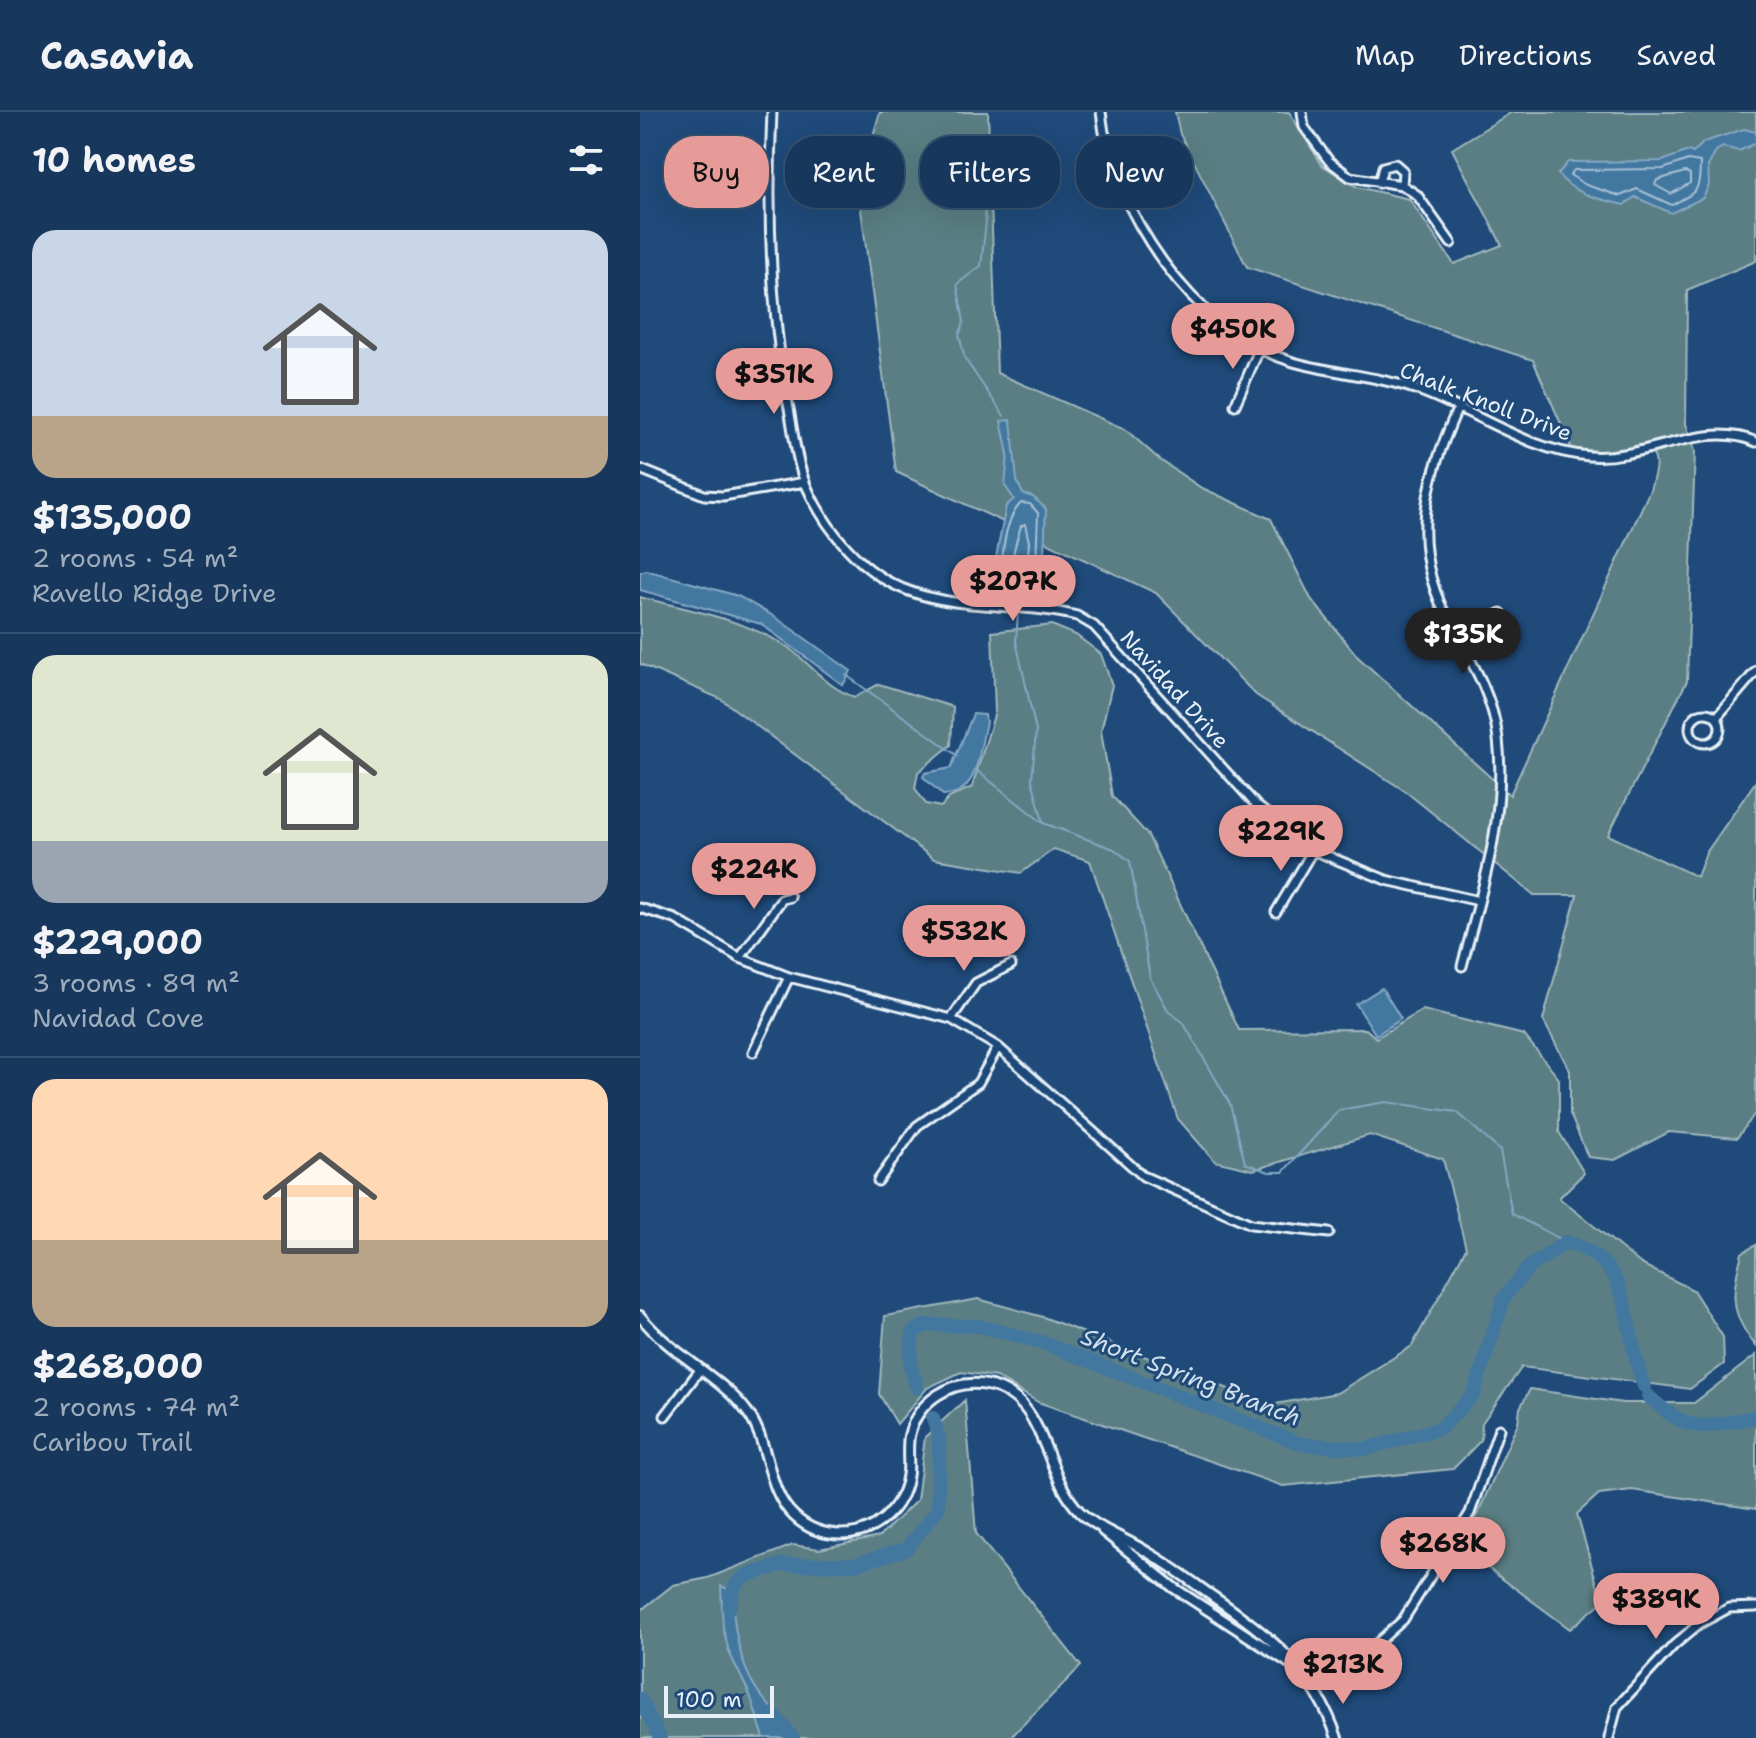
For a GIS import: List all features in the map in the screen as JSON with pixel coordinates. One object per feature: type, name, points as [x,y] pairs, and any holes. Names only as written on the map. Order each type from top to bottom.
[{"type":"street","name":"Navidad Drive","points":[[772,112],[768,194],[779,359],[805,482],[830,528],[872,570],[909,591],[969,604],[1060,612],[1094,626],[1257,806],[1313,850],[1386,880],[1479,901]]},
{"type":"street","name":"Chalk Knoll Drive","points":[[1101,112],[1113,170],[1161,258],[1202,306],[1259,350],[1289,361],[1418,390],[1543,448],[1578,455],[1621,456],[1722,435],[1756,442]]},
{"type":"street","points":[[1302,112],[1312,140],[1329,161],[1350,177],[1402,185],[1417,195],[1451,243]]},
{"type":"street","points":[[1379,183],[1383,167],[1395,164],[1403,171],[1402,185]]},
{"type":"street","points":[[1235,405],[1259,350]]},
{"type":"street","points":[[1458,407],[1430,477],[1424,533],[1435,591],[1486,689],[1499,757],[1490,854],[1462,966]]},
{"type":"street","points":[[640,469],[704,495],[723,496],[805,482]]},
{"type":"street","points":[[1459,639],[1501,613]]},
{"type":"street","points":[[1716,718],[1756,671]]},
{"type":"street","points":[[1708,713],[1716,718],[1720,727],[1714,740],[1705,743],[1692,736],[1691,722],[1697,714],[1708,713]]},
{"type":"street","points":[[1276,912],[1313,850]]},
{"type":"street","points":[[740,958],[782,899],[790,897]]},
{"type":"street","points":[[640,908],[675,919],[740,958],[789,977],[951,1019],[998,1047],[1143,1176],[1251,1224],[1329,1233]]},
{"type":"street","points":[[951,1019],[976,983],[1011,965]]},
{"type":"street","points":[[753,1052],[789,977]]},
{"type":"street","points":[[878,1181],[917,1126],[978,1083],[998,1047]]},
{"type":"street","points":[[640,1316],[669,1348],[725,1388],[748,1413],[760,1434],[785,1506],[808,1527],[823,1533],[855,1533],[890,1514],[903,1492],[908,1474],[909,1438],[920,1412],[947,1389],[973,1384],[1000,1389],[1026,1408],[1058,1482],[1081,1513],[1133,1558],[1304,1673]]},
{"type":"street","points":[[665,1416],[699,1371]]},
{"type":"street","points":[[1315,1687],[1365,1654],[1403,1620],[1470,1513],[1499,1429]]},
{"type":"street","points":[[1098,1526],[1147,1552],[1243,1617],[1289,1654],[1315,1687],[1337,1738]]},
{"type":"street","points":[[1609,1738],[1617,1707],[1674,1645],[1699,1624],[1729,1608],[1756,1607]]},
{"type":"street","points":[[1237,1628],[1243,1617]]},
{"type":"green space","points":[[880,112],[988,112],[989,136],[920,136],[920,208],[991,208],[997,373],[1125,429],[1160,460],[1200,487],[1271,519],[1311,599],[1358,657],[1510,795],[1650,490],[1656,466],[1654,456],[1647,446],[1609,452],[1572,449],[1533,360],[1247,267],[1193,160],[1193,136],[1181,136],[1175,112],[1289,112],[1322,165],[1357,187],[1409,199],[1454,264],[1502,245],[1452,149],[1512,112],[1756,112],[1756,261],[1687,290],[1686,424],[1695,451],[1687,681],[1608,835],[1697,877],[1706,853],[1756,781],[1756,1112],[1737,1138],[1669,1132],[1615,1160],[1588,1157],[1570,1114],[1570,1071],[1543,1020],[1577,895],[1534,895],[1405,791],[1256,695],[1156,593],[896,472],[861,208],[904,208],[904,136],[873,136]]},
{"type":"green space","points":[[640,597],[765,634],[791,650],[834,687],[855,697],[879,684],[953,707],[951,745],[918,772],[915,788],[926,804],[941,807],[949,798],[972,787],[995,712],[992,632],[1052,625],[1076,635],[1101,654],[1112,685],[1101,731],[1112,796],[1148,835],[1239,1030],[1366,1029],[1376,1038],[1423,1010],[1524,1035],[1559,1079],[1559,1132],[1584,1173],[1559,1198],[1641,1264],[1693,1290],[1723,1337],[1724,1364],[1690,1389],[1522,1367],[1482,1423],[1481,1440],[1453,1469],[1283,1486],[1038,1402],[996,1377],[961,1372],[927,1388],[897,1424],[879,1394],[885,1316],[978,1299],[1043,1317],[1270,1405],[1337,1393],[1412,1346],[1466,1248],[1443,1159],[1370,1135],[1253,1170],[1215,1161],[1178,1119],[1090,861],[1054,849],[1021,873],[934,859],[721,699],[640,664]]},
{"type":"green space","points":[[1756,1245],[1756,1346],[1741,1323],[1735,1291],[1742,1253]]},
{"type":"green space","points":[[1756,1355],[1756,1509],[1632,1490],[1599,1494],[1577,1514],[1602,1602],[1570,1629],[1462,1549],[1530,1389],[1623,1403],[1694,1403]]},
{"type":"green space","points":[[965,1400],[976,1533],[1081,1666],[1010,1738],[640,1738],[640,1611],[673,1585],[708,1578],[793,1545],[819,1549],[879,1537],[917,1500],[925,1437]]},
{"type":"water","points":[[1744,129],[1756,132],[1756,143],[1739,151],[1723,147],[1716,151],[1708,166],[1709,185],[1703,198],[1671,213],[1635,197],[1624,205],[1588,195],[1571,187],[1558,174],[1568,162],[1662,161],[1688,151],[1693,153],[1704,142]]},
{"type":"water","points":[[1011,420],[1017,481],[1023,494],[1033,497],[1046,509],[1042,601],[1001,598],[993,573],[1006,506],[1014,499],[1005,486],[1008,454],[1001,421]]},
{"type":"water","points":[[646,570],[738,596],[775,617],[851,671],[843,685],[761,624],[640,590],[640,572]]},
{"type":"water","points":[[973,714],[985,715],[986,722],[971,780],[955,793],[943,795],[923,777],[925,773],[951,768]]},
{"type":"water","points":[[1382,988],[1401,1019],[1376,1035],[1356,1004]]},
{"type":"water","points":[[721,1586],[733,1591],[735,1629],[751,1680],[779,1718],[787,1738],[764,1738],[750,1695],[729,1652],[723,1628]]},
{"type":"waterway","points":[[983,208],[986,222],[981,266],[957,284],[964,322],[959,335],[965,359],[1004,416]]},
{"type":"waterway","points":[[1018,612],[1016,641],[1036,731],[1032,780],[1043,822]]},
{"type":"waterway","points":[[846,675],[958,756]]},
{"type":"waterway","points":[[975,769],[1043,823],[1114,849],[1130,861],[1150,978],[1169,1012],[1183,1022],[1230,1104],[1245,1163],[1269,1172],[1283,1172],[1339,1110],[1386,1102],[1457,1112],[1500,1151],[1512,1214],[1566,1242]]},
{"type":"waterway","name":"Short Spring Branch","points":[[917,1388],[910,1364],[913,1332],[926,1325],[979,1326],[1041,1342],[1301,1444],[1365,1449],[1441,1428],[1474,1394],[1504,1298],[1528,1268],[1566,1242],[1589,1252],[1605,1265],[1616,1281],[1644,1386]]},
{"type":"waterway","name":"Short Spring Branch","points":[[1648,1396],[1676,1418],[1698,1426],[1756,1417]]},
{"type":"waterway","name":"Short Spring Branch","points":[[729,1608],[735,1585],[745,1576],[781,1565],[856,1564],[906,1549],[938,1509],[939,1439],[933,1418]]},
{"type":"waterway","name":"Short Spring Branch","points":[[640,1699],[660,1738]]},
{"type":"waterway","name":"Short Spring Branch","points":[[773,1714],[793,1738]]}]
